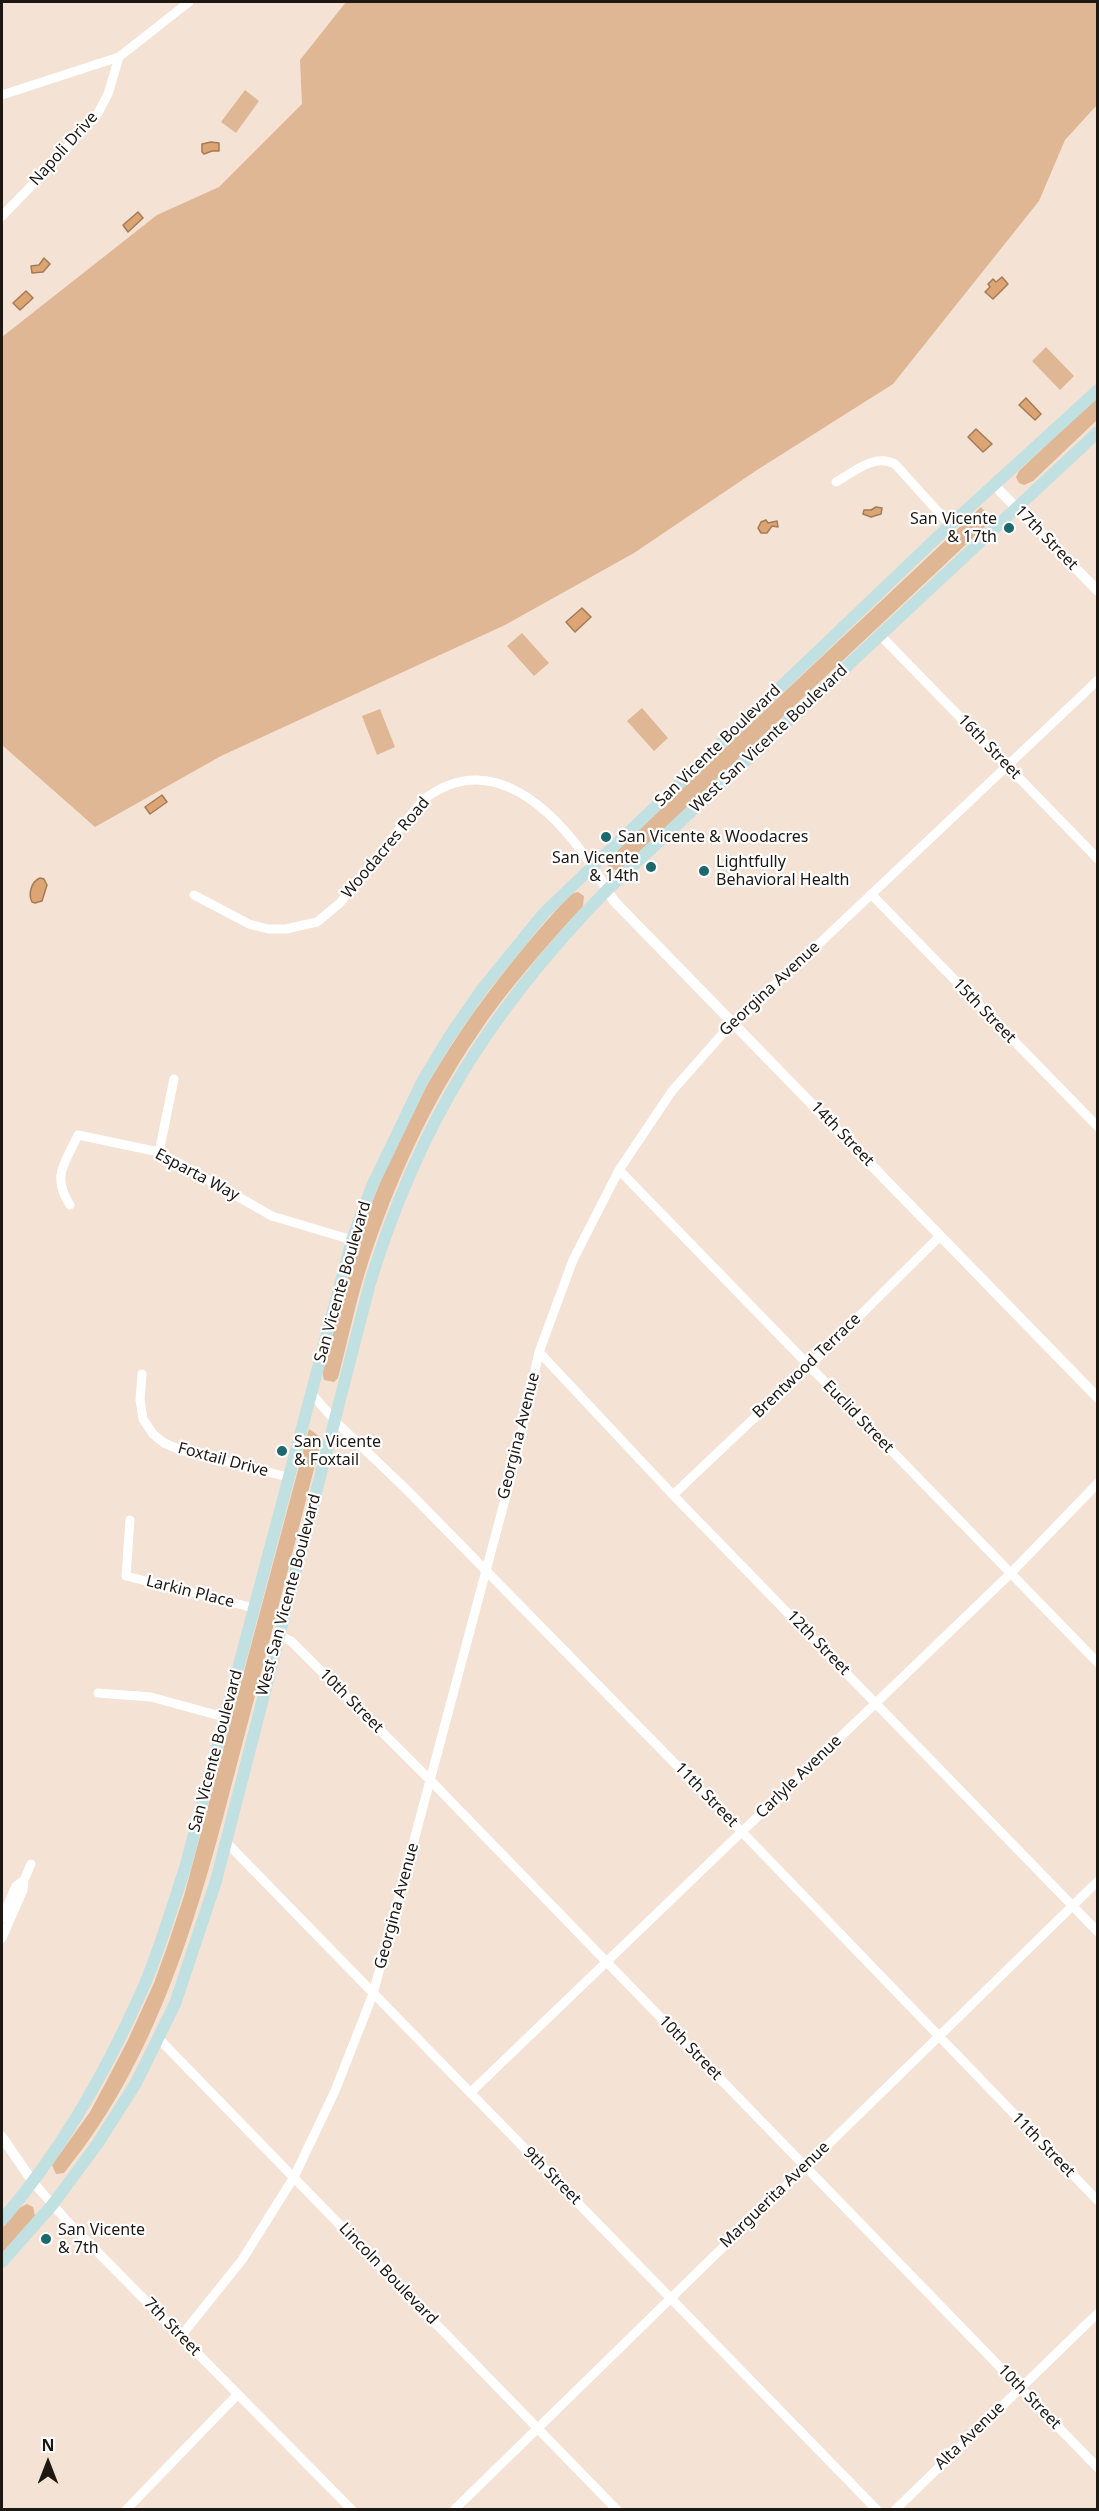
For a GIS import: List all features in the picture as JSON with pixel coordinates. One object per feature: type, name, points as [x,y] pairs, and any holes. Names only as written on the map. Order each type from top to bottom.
[{"type":"main road","name":"San Vicente Boulevard","points":[[2,2220],[33,2182],[84,2102],[116,2044],[141,1992],[161,1942],[185,1868],[352,1240],[372,1186],[398,1129],[448,1037],[510,952],[544,912],[950,525],[1098,390]]},
{"type":"main road","name":"West San Vicente Boulevard","points":[[2,2262],[52,2204],[117,2114],[159,2039],[175,2004],[203,1926],[226,1842],[278,1635],[336,1422],[353,1345],[386,1229],[429,1130],[473,1053],[508,1003],[559,940],[607,890],[1098,432]]},
{"type":"street","points":[[2,95],[119,57],[189,2]]},
{"type":"street","name":"Napoli Drive","points":[[2,216],[38,180],[98,112],[108,94],[119,57]]},
{"type":"street","points":[[836,483],[872,462],[887,460],[895,464],[950,525]]},
{"type":"street","name":"17th Street","points":[[994,484],[1098,591]]},
{"type":"street","name":"16th Street","points":[[880,635],[1098,859]]},
{"type":"street","name":"Georgina Avenue","points":[[181,2336],[242,2260],[294,2177],[335,2091],[373,1994],[515,1462],[539,1352],[573,1260],[619,1170],[672,1091],[733,1022],[1098,680]]},
{"type":"street","name":"Woodacres Road","points":[[194,895],[249,924],[268,929],[286,929],[317,921],[340,903],[423,801],[434,792],[462,781],[489,780],[520,792],[539,805],[592,866]]},
{"type":"street","name":"14th Street","points":[[592,866],[614,902],[1098,1398]]},
{"type":"street","name":"15th Street","points":[[871,894],[1098,1127]]},
{"type":"street","points":[[159,1152],[174,1079]]},
{"type":"street","name":"Esparta Way","points":[[70,1205],[62,1191],[59,1178],[78,1135],[159,1152],[272,1216],[352,1240]]},
{"type":"street","name":"Euclid Street","points":[[619,1170],[1098,1663]]},
{"type":"street","name":"Brentwood Terrace","points":[[673,1495],[940,1236]]},
{"type":"street","name":"12th Street","points":[[539,1352],[673,1495],[1098,1932]]},
{"type":"street","name":"Foxtail Drive","points":[[142,1374],[140,1400],[143,1419],[153,1434],[164,1443],[183,1451],[288,1477]]},
{"type":"street","name":"11th Street","points":[[311,1393],[336,1422],[485,1569],[742,1832],[938,2038],[1098,2201]]},
{"type":"street","name":"Carlyle Avenue","points":[[470,2093],[1010,1574],[1098,1483]]},
{"type":"street","name":"Larkin Place","points":[[130,1520],[126,1576],[254,1608]]},
{"type":"street","name":"10th Street","points":[[278,1635],[291,1641],[430,1780],[1098,2468]]},
{"type":"street","points":[[98,1693],[151,1697],[224,1716]]},
{"type":"street","name":"9th Street","points":[[226,1842],[877,2510]]},
{"type":"street","points":[[2,1938],[23,1890],[24,1880],[31,1864]]},
{"type":"street","points":[[2,1918],[16,1886],[24,1880]]},
{"type":"street","name":"Marguerita Avenue","points":[[454,2510],[670,2296],[1098,1881]]},
{"type":"street","name":"Lincoln Boulevard","points":[[159,2039],[617,2510]]},
{"type":"street","name":"7th Street","points":[[2,2137],[33,2182],[52,2204],[352,2510]]},
{"type":"street","name":"Alta Avenue","points":[[895,2510],[1098,2313]]},
{"type":"street","points":[[126,2510],[238,2394]]},
{"type":"shaded area","points":[[346,2],[1097,2],[1097,105],[1065,140],[1039,201],[893,384],[757,470],[634,553],[505,625],[221,756],[95,827],[2,745],[2,337],[157,215],[219,187],[302,104],[300,60]]},
{"type":"shaded area","points":[[245,90],[259,101],[236,133],[221,122]]},
{"type":"shaded area","points":[[219,143],[219,151],[204,154],[202,144]]},
{"type":"shaded area","points":[[138,212],[143,218],[128,232],[123,225]]},
{"type":"shaded area","points":[[44,258],[50,264],[43,272],[32,273],[31,266],[39,265]]},
{"type":"shaded area","points":[[1002,277],[1008,284],[993,299],[985,292],[990,287],[988,284],[993,279],[996,282]]},
{"type":"shaded area","points":[[26,291],[33,298],[20,310],[13,303]]},
{"type":"shaded area","points":[[1046,347],[1074,376],[1060,390],[1032,361]]},
{"type":"shaded area","points":[[1097,397],[1097,420],[1033,481],[1024,485],[1019,483],[1016,477],[1019,471]]},
{"type":"shaded area","points":[[1026,398],[1041,414],[1035,420],[1019,405]]},
{"type":"shaded area","points":[[976,429],[992,444],[983,452],[968,437]]},
{"type":"shaded area","points":[[981,507],[991,521],[622,868],[618,871],[610,868],[607,864],[610,856]]},
{"type":"shaded area","points":[[882,508],[881,514],[871,517],[863,514],[864,510]]},
{"type":"shaded area","points":[[766,520],[768,523],[777,521],[778,527],[772,526],[767,533],[761,533],[758,528],[761,522]]},
{"type":"shaded area","points":[[582,608],[591,617],[575,632],[566,622]]},
{"type":"shaded area","points":[[522,633],[549,663],[534,676],[507,646]]},
{"type":"shaded area","points":[[642,708],[668,738],[654,751],[627,721]]},
{"type":"shaded area","points":[[380,709],[395,747],[377,755],[362,716]]},
{"type":"shaded area","points":[[162,795],[167,802],[150,814],[145,807]]},
{"type":"shaded area","points":[[40,878],[44,879],[47,885],[42,901],[35,903],[32,902],[30,892],[34,882]]},
{"type":"shaded area","points":[[578,892],[584,896],[583,906],[500,1003],[459,1063],[428,1118],[401,1175],[378,1233],[360,1291],[338,1378],[334,1382],[324,1380],[322,1371],[348,1274],[363,1227],[398,1140],[439,1065],[462,1029],[542,926],[571,894]]},
{"type":"shaded area","points":[[309,1429],[322,1438],[213,1855],[177,1968],[155,2022],[129,2075],[99,2125],[64,2173],[56,2174],[52,2165],[90,2112],[105,2084],[154,1983],[167,1947],[184,1896]]},
{"type":"shaded area","points":[[27,2204],[33,2207],[35,2216],[2,2253],[2,2228],[19,2208]]},
{"type":"place","name":"San Vicente & 17th","points":[[1009,528]]},
{"type":"place","name":"San Vicente & Woodacres","points":[[606,837]]},
{"type":"place","name":"San Vicente & 14th","points":[[651,867]]},
{"type":"place","name":"Lightfully Behavioral Health","points":[[704,871]]},
{"type":"place","name":"San Vicente & Foxtail","points":[[282,1451]]},
{"type":"place","name":"San Vicente & 7th","points":[[46,2239]]}]
